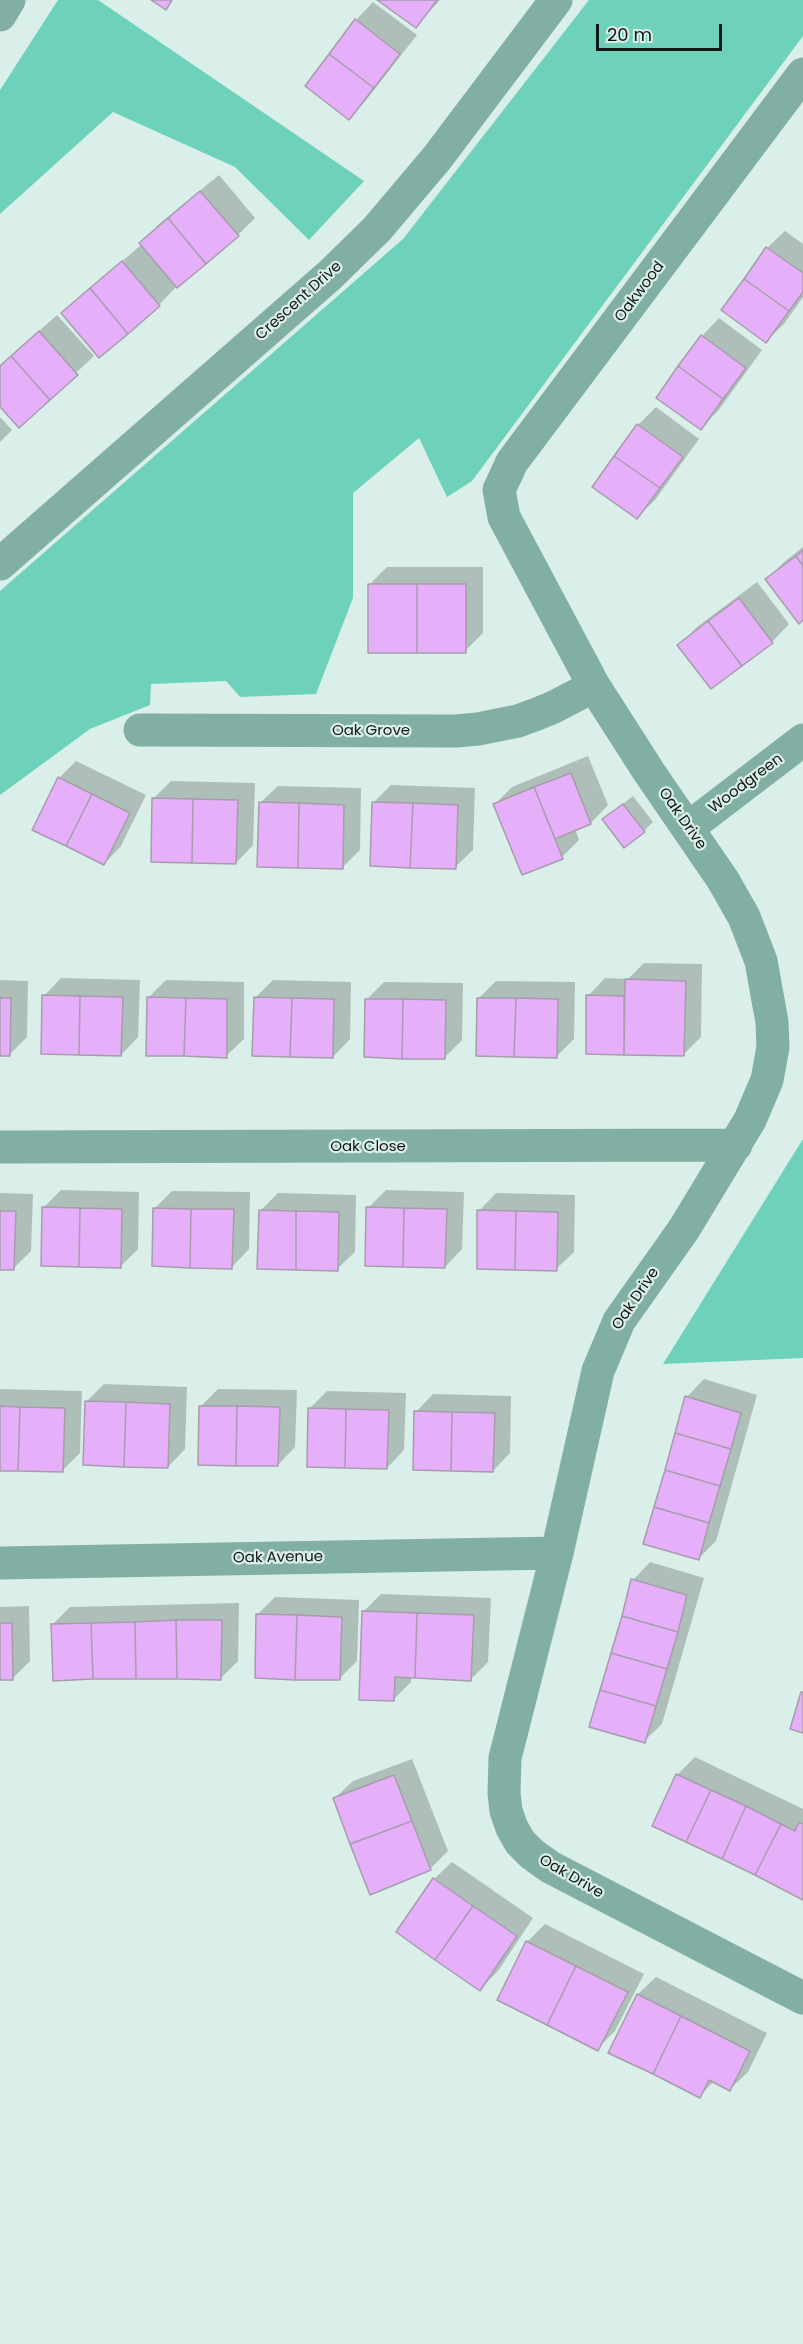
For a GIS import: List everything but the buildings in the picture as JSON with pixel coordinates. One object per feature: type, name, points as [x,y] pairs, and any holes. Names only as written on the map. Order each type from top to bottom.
[{"type":"street","points":[[0,15],[9,0]]},
{"type":"street","name":"Crescent Drive","points":[[0,564],[330,275],[377,229],[437,158],[556,0]]},
{"type":"street","name":"Oakwood","points":[[504,517],[499,490],[512,462],[803,74]]},
{"type":"street","name":"Oak Drive","points":[[504,517],[594,686],[643,763],[723,880],[744,917],[761,961],[769,993],[772,1022],[771,1065],[760,1101],[736,1145],[684,1229],[620,1322],[609,1342],[591,1396],[556,1553],[505,1758],[506,1812],[520,1842],[532,1854],[571,1879],[803,1998]]},
{"type":"street","name":"Oak Grove","points":[[140,730],[478,729],[518,721],[537,714],[594,686]]},
{"type":"street","name":"Woodgreen","points":[[688,828],[803,740]]},
{"type":"street","name":"Oak Close","points":[[0,1147],[736,1145]]},
{"type":"street","name":"Oak Avenue","points":[[0,1563],[556,1553]]},
{"type":"green space","points":[[58,0],[98,0],[364,181],[309,240],[235,167],[113,112],[0,214],[0,90]]},
{"type":"green space","points":[[589,0],[803,0],[803,36],[472,481],[447,497],[419,438],[353,493],[353,598],[316,694],[240,697],[226,681],[151,684],[150,705],[90,729],[0,795],[0,591],[403,239]]},
{"type":"green space","points":[[803,1139],[803,1358],[663,1364]]}]
